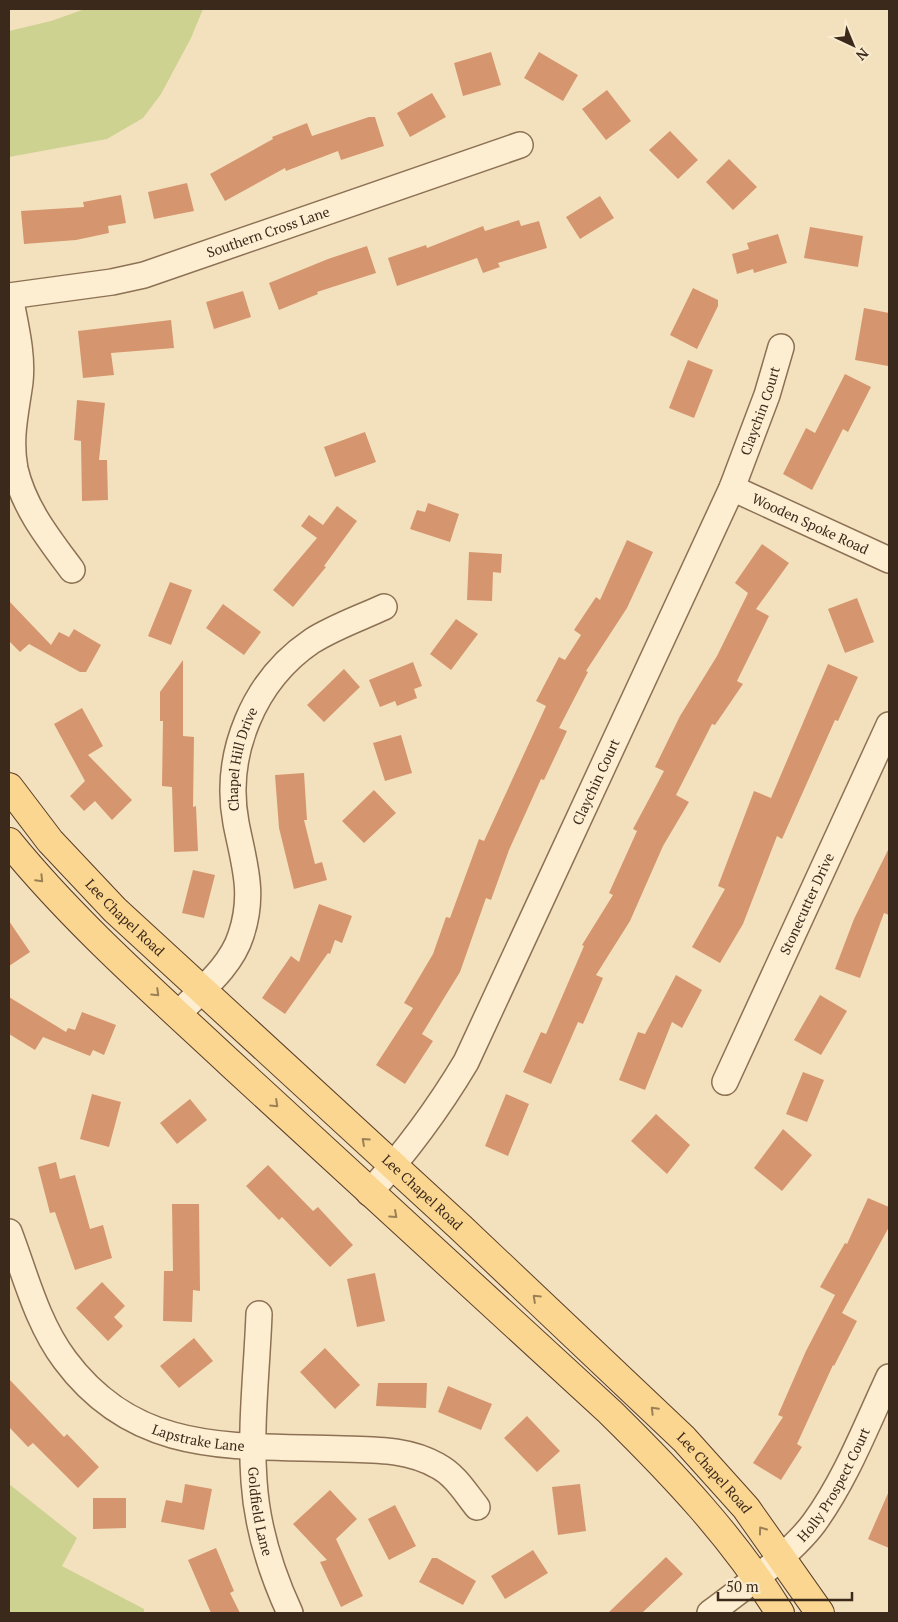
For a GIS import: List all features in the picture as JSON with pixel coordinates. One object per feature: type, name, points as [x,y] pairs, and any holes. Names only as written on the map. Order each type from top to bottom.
[{"type":"main road","name":"Lee Chapel Road","points":[[9,787],[50,841],[115,910],[394,1166],[684,1439],[746,1508],[820,1613]]},
{"type":"main road","points":[[9,842],[32,871],[178,1014],[370,1193],[504,1314],[671,1472],[710,1516],[756,1577],[780,1613]]},
{"type":"street","name":"Southern Cross Lane","points":[[9,296],[112,282],[144,275],[520,145]]},
{"type":"street","points":[[9,296],[21,354],[20,382],[12,427],[15,469],[22,493],[32,513],[72,570]]},
{"type":"street","name":"Claychin Court","points":[[370,1193],[394,1166],[442,1102],[466,1062],[732,488],[768,395],[781,346]]},
{"type":"street","name":"Wooden Spoke Road","points":[[732,488],[889,560]]},
{"type":"street","name":"Chapel Hill Drive","points":[[178,1014],[233,954],[247,914],[248,879],[234,807],[234,775],[245,725],[267,686],[296,653],[325,633],[384,607]]},
{"type":"street","name":"Stonecutter Drive","points":[[725,1082],[889,725]]},
{"type":"street","name":"Lapstrake Lane","points":[[9,1232],[49,1335],[64,1358],[91,1390],[135,1422],[156,1431],[194,1442],[254,1446],[390,1450],[405,1453],[439,1466],[453,1476],[477,1506]]},
{"type":"street","name":"Goldfield Lane","points":[[259,1314],[254,1482],[263,1538],[274,1575],[290,1613]]},
{"type":"street","name":"Holly Prospect Court","points":[[756,1577],[781,1556],[813,1524],[848,1464],[889,1377]]},
{"type":"street","points":[[710,1613],[756,1577]]},
{"type":"green space","points":[[85,9],[203,9],[191,38],[161,94],[143,118],[107,139],[9,157],[9,31],[51,21]]},
{"type":"green space","points":[[9,1484],[77,1538],[62,1566],[144,1609],[144,1613],[9,1613]]},
{"type":"building","points":[[491,52],[501,85],[463,96],[454,63]]},
{"type":"building","points":[[539,52],[578,75],[563,101],[524,78]]},
{"type":"building","points":[[607,90],[631,121],[606,140],[582,109]]},
{"type":"building","points":[[432,93],[446,117],[410,137],[397,113]]},
{"type":"building","points":[[369,117],[375,117],[384,146],[341,160],[338,151],[286,171],[285,168],[225,201],[210,174],[273,139],[272,137],[307,123],[312,136]]},
{"type":"building","points":[[670,131],[698,160],[678,179],[649,150]]},
{"type":"building","points":[[729,159],[757,187],[733,210],[706,182]]},
{"type":"building","points":[[187,183],[194,211],[154,219],[148,192]]},
{"type":"building","points":[[121,195],[126,223],[108,226],[109,233],[76,240],[24,244],[21,211],[84,207],[83,202]]},
{"type":"building","points":[[600,196],[614,218],[580,239],[566,217]]},
{"type":"building","points":[[519,220],[521,226],[539,221],[547,248],[498,263],[500,267],[483,273],[477,258],[397,286],[388,258],[426,245],[427,248],[483,226],[485,231]]},
{"type":"building","points":[[810,227],[863,236],[858,267],[804,258]]},
{"type":"building","points":[[778,234],[787,263],[754,273],[753,269],[737,274],[732,254],[749,249],[747,243]]},
{"type":"building","points":[[367,246],[376,273],[317,292],[318,294],[279,310],[269,283],[328,259]]},
{"type":"building","points":[[693,288],[718,300],[718,306],[697,349],[670,335]]},
{"type":"building","points":[[243,291],[251,317],[214,329],[206,302]]},
{"type":"building","points":[[864,308],[889,313],[888,366],[855,360]]},
{"type":"building","points":[[171,320],[174,348],[111,353],[114,375],[83,378],[78,331]]},
{"type":"building","points":[[688,360],[713,370],[694,418],[669,408]]},
{"type":"building","points":[[845,374],[871,387],[848,432],[843,429],[812,490],[783,474],[806,428],[815,433]]},
{"type":"building","points":[[77,400],[105,403],[99,460],[107,460],[108,500],[82,501],[81,441],[74,440]]},
{"type":"building","points":[[365,432],[376,462],[335,477],[324,447]]},
{"type":"building","points":[[428,503],[459,514],[450,542],[410,529],[417,510],[425,512]]},
{"type":"building","points":[[337,506],[357,521],[324,566],[326,567],[293,607],[273,590],[317,538],[301,526],[309,515],[323,525]]},
{"type":"building","points":[[627,540],[653,552],[627,608],[586,671],[588,672],[559,728],[567,731],[544,780],[541,779],[509,850],[491,900],[486,898],[460,972],[422,1034],[433,1041],[405,1084],[376,1065],[413,1008],[404,1003],[433,954],[446,917],[450,918],[479,839],[484,841],[546,706],[536,701],[559,657],[565,660],[581,635],[574,630],[596,597],[600,600]]},
{"type":"building","points":[[762,544],[789,563],[756,609],[769,616],[737,681],[743,684],[715,725],[712,724],[676,795],[689,802],[663,846],[630,921],[596,975],[603,978],[583,1024],[578,1022],[551,1084],[523,1072],[541,1032],[546,1034],[584,946],[582,945],[613,895],[609,893],[637,831],[633,829],[664,771],[655,767],[680,716],[717,656],[748,593],[735,583]]},
{"type":"building","points":[[469,552],[502,554],[501,573],[493,572],[492,601],[467,600]]},
{"type":"building","points":[[170,582],[192,590],[171,645],[148,636]]},
{"type":"building","points":[[857,598],[874,642],[845,653],[828,609]]},
{"type":"building","points":[[9,601],[51,645],[59,632],[69,637],[74,629],[101,645],[86,672],[80,672],[29,644],[20,652],[9,641]]},
{"type":"building","points":[[223,604],[261,632],[244,655],[206,628]]},
{"type":"building","points":[[456,619],[478,634],[451,670],[430,654]]},
{"type":"building","points":[[183,660],[183,736],[194,737],[193,807],[196,806],[198,851],[174,852],[172,787],[162,786],[163,721],[160,721],[160,692]]},
{"type":"building","points":[[413,662],[422,686],[414,689],[417,698],[397,706],[395,701],[380,707],[369,680]]},
{"type":"building","points":[[828,664],[858,677],[838,721],[835,720],[782,839],[777,836],[743,924],[720,963],[692,947],[725,889],[718,886],[754,791],[771,798]]},
{"type":"building","points":[[344,669],[360,687],[324,722],[307,705]]},
{"type":"building","points":[[82,708],[103,746],[88,755],[132,800],[112,820],[95,801],[84,811],[70,796],[85,781],[54,724]]},
{"type":"building","points":[[401,735],[412,773],[385,781],[373,743]]},
{"type":"building","points":[[304,773],[307,820],[304,820],[315,864],[322,862],[327,880],[294,889],[279,828],[275,775]]},
{"type":"building","points":[[374,790],[396,813],[364,843],[342,821]]},
{"type":"building","points":[[889,848],[889,915],[884,913],[860,978],[835,969],[854,919]]},
{"type":"building","points":[[193,870],[215,875],[204,918],[182,913]]},
{"type":"building","points":[[319,904],[352,916],[342,943],[335,940],[330,954],[328,953],[285,1014],[262,998],[291,956],[299,962]]},
{"type":"building","points":[[9,921],[30,952],[9,966]]},
{"type":"building","points":[[676,975],[702,990],[682,1028],[672,1022],[645,1090],[619,1080],[638,1032],[645,1034]]},
{"type":"building","points":[[820,995],[847,1011],[821,1055],[794,1040]]},
{"type":"building","points":[[9,997],[66,1032],[68,1028],[75,1030],[82,1012],[116,1025],[104,1055],[93,1050],[90,1056],[43,1037],[35,1050],[9,1034]]},
{"type":"building","points":[[803,1072],[824,1080],[807,1122],[786,1114]]},
{"type":"building","points":[[92,1094],[121,1102],[109,1147],[80,1139]]},
{"type":"building","points":[[506,1094],[529,1104],[508,1156],[485,1146]]},
{"type":"building","points":[[190,1099],[207,1120],[177,1144],[160,1123]]},
{"type":"building","points":[[656,1114],[690,1145],[667,1174],[631,1141]]},
{"type":"building","points":[[783,1129],[812,1155],[782,1191],[754,1168]]},
{"type":"building","points":[[56,1162],[60,1179],[75,1175],[90,1229],[103,1225],[112,1258],[75,1270],[55,1212],[50,1213],[38,1167]]},
{"type":"building","points":[[268,1165],[313,1211],[318,1207],[353,1245],[330,1267],[282,1217],[279,1220],[246,1186]]},
{"type":"building","points":[[868,1198],[889,1207],[889,1227],[842,1313],[857,1321],[833,1365],[797,1444],[802,1447],[781,1480],[753,1463],[783,1417],[778,1415],[806,1351],[835,1295],[820,1287],[845,1243],[847,1244]]},
{"type":"building","points":[[172,1204],[199,1204],[200,1291],[193,1290],[192,1322],[163,1321],[164,1271],[173,1271]]},
{"type":"building","points":[[375,1273],[385,1321],[357,1327],[347,1279]]},
{"type":"building","points":[[102,1282],[125,1306],[114,1317],[123,1326],[108,1341],[76,1308]]},
{"type":"building","points":[[194,1338],[213,1361],[179,1388],[160,1366]]},
{"type":"building","points":[[325,1348],[360,1385],[335,1409],[300,1372]]},
{"type":"building","points":[[9,1379],[64,1437],[67,1434],[99,1467],[78,1488],[33,1443],[28,1447],[9,1427]]},
{"type":"building","points":[[378,1383],[427,1383],[426,1408],[376,1406]]},
{"type":"building","points":[[448,1386],[492,1404],[481,1430],[438,1412]]},
{"type":"building","points":[[527,1416],[560,1451],[537,1472],[504,1438]]},
{"type":"building","points":[[185,1484],[212,1489],[204,1530],[161,1522],[166,1500],[182,1503]]},
{"type":"building","points":[[580,1484],[586,1531],[558,1535],[552,1487]]},
{"type":"building","points":[[330,1490],[357,1519],[336,1539],[363,1596],[341,1607],[320,1562],[327,1560],[293,1524]]},
{"type":"building","points":[[889,1491],[889,1548],[868,1539]]},
{"type":"building","points":[[93,1498],[126,1498],[126,1528],[93,1529]]},
{"type":"building","points":[[395,1505],[416,1546],[389,1560],[368,1519]]},
{"type":"building","points":[[216,1548],[234,1591],[230,1593],[240,1613],[211,1613],[188,1560]]},
{"type":"building","points":[[533,1550],[548,1573],[505,1599],[491,1576]]},
{"type":"building","points":[[666,1557],[683,1574],[642,1613],[608,1613]]},
{"type":"building","points":[[432,1558],[437,1558],[476,1581],[463,1605],[419,1582]]}]
